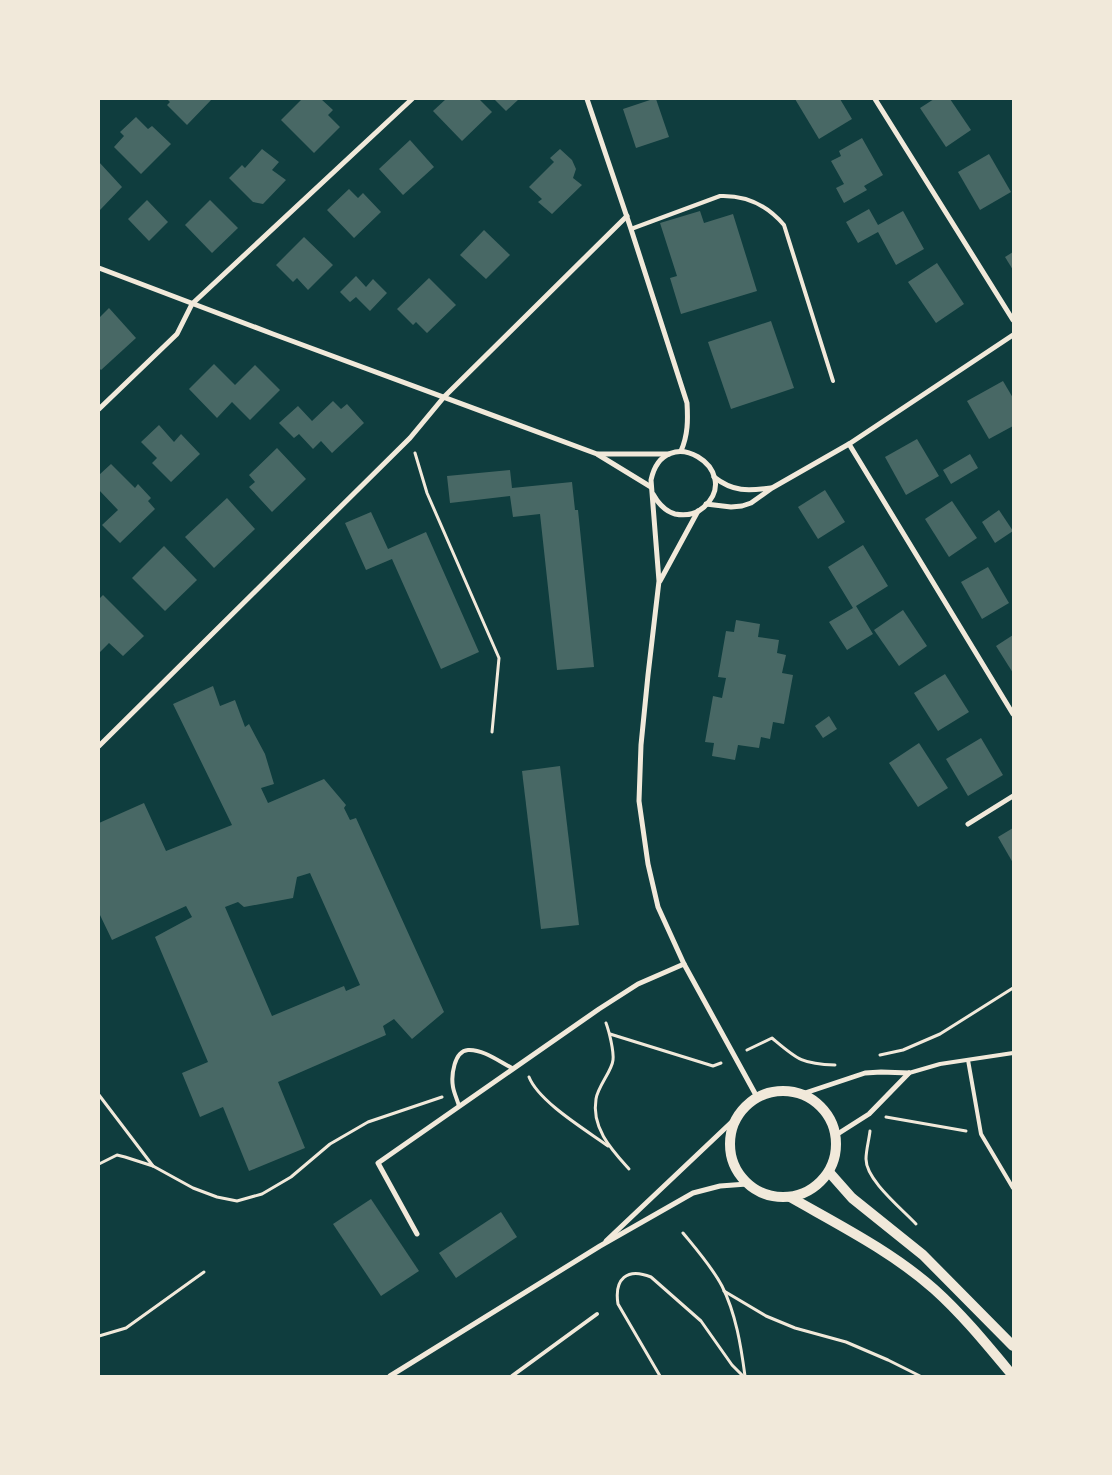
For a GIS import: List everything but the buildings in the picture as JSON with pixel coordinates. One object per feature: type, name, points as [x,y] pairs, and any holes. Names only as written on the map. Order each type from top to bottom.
[{"type":"main road","points":[[787,1091],[802,1094],[816,1102],[829,1117],[836,1135],[836,1154],[829,1172],[812,1189],[790,1198],[774,1198],[760,1193],[747,1184],[737,1173],[731,1159],[729,1144],[731,1130],[737,1117],[757,1097],[772,1092],[787,1091]]},
{"type":"main road","points":[[829,1172],[852,1198],[923,1255],[1013,1346]]},
{"type":"main road","points":[[790,1198],[859,1236],[906,1267],[934,1289],[977,1332],[1013,1376]]},
{"type":"street","points":[[99,409],[177,334],[192,304],[412,99]]},
{"type":"street","points":[[587,99],[687,403],[688,424],[681,451]]},
{"type":"street","points":[[875,99],[1013,320]]},
{"type":"street","points":[[99,746],[410,438],[444,397],[627,216]]},
{"type":"street","points":[[99,268],[597,454],[651,487]]},
{"type":"street","points":[[706,504],[731,507],[751,503],[772,488],[849,444],[1013,335]]},
{"type":"street","points":[[849,444],[1013,714]]},
{"type":"street","points":[[597,454],[670,454],[681,451],[694,453],[705,460],[714,477],[714,490],[706,504],[691,514],[676,514],[662,507],[653,494]]},
{"type":"street","points":[[670,454],[657,465],[653,472],[651,487],[660,581],[654,618],[641,745],[639,801],[648,864],[658,907],[684,964],[757,1097]]},
{"type":"street","points":[[714,477],[723,484],[735,488],[751,490],[772,488]]},
{"type":"street","points":[[660,581],[698,510]]},
{"type":"street","points":[[968,824],[1013,796]]},
{"type":"street","points":[[417,1234],[378,1162],[522,1061],[638,984],[684,964]]},
{"type":"street","points":[[802,1094],[865,1073],[909,1073]]},
{"type":"street","points":[[836,1135],[869,1114],[909,1073]]},
{"type":"street","points":[[600,1246],[737,1117]]},
{"type":"street","points":[[390,1376],[600,1246],[694,1193],[720,1186],[747,1184]]},
{"type":"lane","points":[[631,229],[720,196],[744,198],[766,208],[784,226],[832,381]]},
{"type":"lane","points":[[459,1106],[452,1075],[456,1062],[462,1052],[468,1050],[483,1054],[512,1068]]},
{"type":"lane","points":[[909,1073],[940,1064],[1013,1053]]},
{"type":"lane","points":[[968,1060],[981,1134],[1013,1188]]},
{"type":"lane","points":[[512,1376],[598,1314]]},
{"type":"path","points":[[410,438],[427,493],[499,658],[492,732]]},
{"type":"path","points":[[879,1055],[903,1050],[940,1034],[1013,988]]},
{"type":"path","points":[[610,1034],[613,1061],[600,1087],[596,1106],[599,1127],[609,1146],[629,1169]]},
{"type":"path","points":[[522,1061],[531,1082],[541,1095],[569,1118],[609,1146]]},
{"type":"path","points":[[99,1164],[117,1155],[153,1166],[193,1188],[217,1197],[237,1201],[262,1194],[291,1177],[330,1144],[368,1122],[455,1092]]},
{"type":"path","points":[[99,1095],[153,1166]]},
{"type":"path","points":[[922,1230],[879,1186],[869,1173],[866,1159],[871,1125],[869,1114],[981,1134]]},
{"type":"path","points":[[683,1232],[709,1266],[724,1291],[733,1312],[744,1376]]},
{"type":"path","points":[[99,1336],[126,1328],[204,1272]]},
{"type":"path","points":[[660,1376],[618,1304],[616,1293],[618,1283],[625,1276],[631,1274],[641,1273],[651,1277],[701,1321],[732,1365],[744,1376]]},
{"type":"path","points":[[724,1291],[766,1316],[795,1328],[846,1342],[920,1376]]}]
